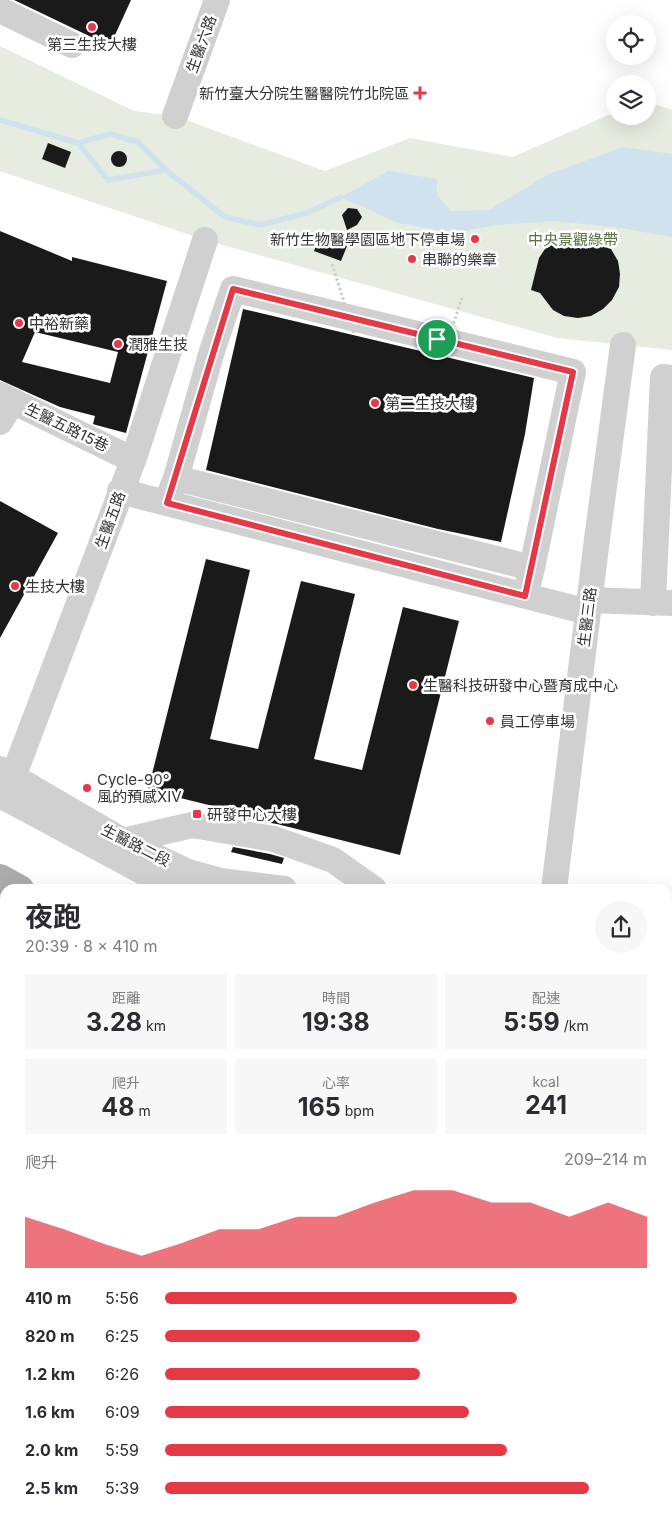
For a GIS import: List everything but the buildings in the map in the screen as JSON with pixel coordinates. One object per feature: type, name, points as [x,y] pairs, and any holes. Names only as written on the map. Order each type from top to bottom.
[{"type":"street","name":"生醫六路","points":[[175,116],[217,0]]},
{"type":"street","points":[[0,10],[72,44]]},
{"type":"street","name":"生醫五路","points":[[5,785],[134,458],[205,240]]},
{"type":"street","points":[[167,503],[176,478],[212,351],[233,289],[573,372],[525,596]]},
{"type":"street","name":"生醫三路","points":[[555,884],[588,606],[623,345]]},
{"type":"street","points":[[120,491],[525,596],[588,606],[662,603],[663,377],[672,378]]},
{"type":"street","name":"生醫五路15巷","points":[[4,406],[124,456],[134,458]]},
{"type":"street","points":[[176,478],[532,568]]},
{"type":"street","name":"生醫路二段","points":[[5,785],[188,872],[221,881],[245,884]]},
{"type":"street","name":"生醫路二段","points":[[5,785],[167,884]]},
{"type":"street","points":[[123,841],[192,825],[274,839],[333,860],[367,884]]},
{"type":"path","points":[[332,264],[354,333]]},
{"type":"path","points":[[444,352],[462,298]]},
{"type":"green space","name":"中央景觀綠帶","points":[[0,46],[134,111],[175,116],[325,171],[410,138],[513,157],[606,116],[606,125],[656,125],[656,105],[672,110],[672,350],[557,338],[205,240],[0,171]]},
{"type":"water","points":[[623,147],[672,154],[672,237],[621,228],[554,221],[496,225],[455,233],[398,223],[341,197],[388,171],[437,179],[437,195],[451,211],[489,210],[549,174]]},
{"type":"waterway","points":[[0,120],[78,143],[110,134],[138,142],[166,170],[225,217],[260,225],[307,213],[341,197]]},
{"type":"waterway","points":[[78,143],[108,180],[166,170]]},
{"type":"place","name":"第三生技大樓","points":[[92,27]]},
{"type":"place","name":"新竹臺大分院生醫醫院竹北院區","points":[[420,93]]},
{"type":"place","name":"新竹生物醫學園區地下停車場","points":[[475,239]]},
{"type":"place","name":"串聯的樂章","points":[[412,259]]},
{"type":"place","name":"中裕新藥","points":[[19,323]]},
{"type":"place","name":"潤雅生技","points":[[118,344]]},
{"type":"place","name":"第二生技大樓","points":[[375,403]]},
{"type":"place","name":"生技大樓","points":[[15,586]]},
{"type":"place","name":"生醫科技研發中心暨育成中心","points":[[413,685]]},
{"type":"place","name":"員工停車場","points":[[490,721]]},
{"type":"place","name":"Cycle-90° 風的預感XIV","points":[[87,788]]},
{"type":"place","name":"研發中心大樓","points":[[197,814]]},
{"type":"route","points":[[233,289],[437,339],[573,372],[525,596],[167,503],[176,478],[212,351],[233,289]]}]
